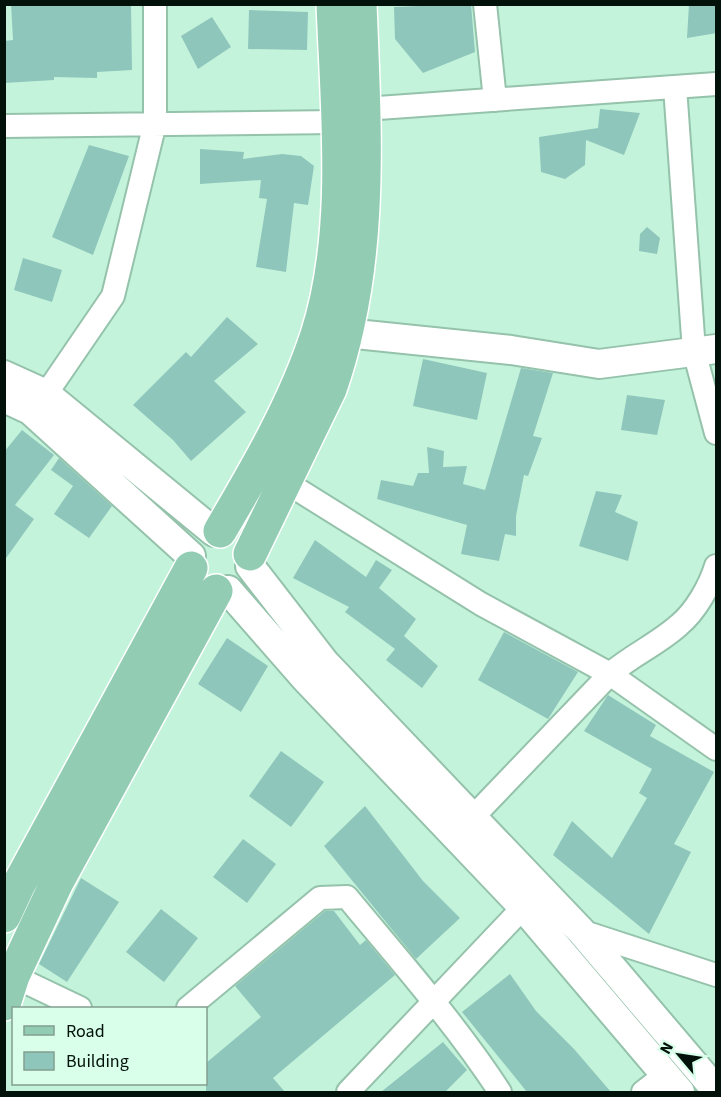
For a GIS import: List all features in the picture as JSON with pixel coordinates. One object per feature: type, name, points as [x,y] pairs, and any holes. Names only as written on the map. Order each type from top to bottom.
[{"type":"main road","points":[[217,531],[272,441],[298,385],[333,329],[358,272],[365,201],[333,4]]},
{"type":"main road","points":[[350,116],[360,4]]},
{"type":"main road","points":[[191,562],[200,583],[222,590],[238,585],[246,577],[250,560],[284,481],[328,394],[333,329]]},
{"type":"main road","points":[[4,916],[191,562],[195,545],[203,536],[217,531],[239,537],[250,560]]},
{"type":"main road","points":[[9,990],[57,882],[222,590]]},
{"type":"street","points":[[46,394],[113,296],[155,123],[154,4]]},
{"type":"street","points":[[485,4],[495,100]]},
{"type":"street","points":[[4,126],[350,116],[495,100],[717,84]]},
{"type":"street","points":[[675,87],[705,350],[717,433]]},
{"type":"street","points":[[333,329],[511,350],[599,364],[705,350]]},
{"type":"street","points":[[4,375],[46,394],[217,531]]},
{"type":"street","points":[[4,398],[30,410],[191,562]]},
{"type":"street","points":[[284,481],[482,604],[610,674],[717,749]]},
{"type":"street","points":[[250,560],[325,663],[473,817],[672,1083],[643,1092]]},
{"type":"street","points":[[473,817],[610,674],[626,660],[680,625],[711,582],[717,566]]},
{"type":"street","points":[[222,590],[305,678],[532,898],[581,931],[717,1090]]},
{"type":"street","points":[[189,1007],[320,898],[347,897],[478,1058],[500,1092]]},
{"type":"street","points":[[348,1092],[532,898]]},
{"type":"street","points":[[581,931],[717,975]]},
{"type":"street","points":[[9,990],[76,1007]]},
{"type":"building","points":[[11,4],[131,4],[132,70],[97,72],[97,78],[54,77],[54,80],[4,83],[4,41],[13,40]]},
{"type":"building","points":[[471,4],[475,52],[423,73],[395,39],[394,7]]},
{"type":"building","points":[[689,4],[717,4],[717,33],[687,38]]},
{"type":"building","points":[[249,10],[308,12],[307,50],[248,49]]},
{"type":"building","points":[[212,17],[231,47],[198,69],[181,36]]},
{"type":"building","points":[[600,109],[640,113],[624,155],[586,140],[585,165],[565,179],[541,172],[539,137],[598,128]]},
{"type":"building","points":[[89,145],[129,156],[93,255],[52,237]]},
{"type":"building","points":[[200,149],[244,152],[243,159],[282,154],[301,156],[314,166],[308,205],[294,203],[286,272],[256,267],[267,199],[259,198],[261,180],[200,184]]},
{"type":"building","points":[[647,227],[660,238],[657,254],[639,251],[640,234]]},
{"type":"building","points":[[23,258],[62,270],[52,302],[14,290]]},
{"type":"building","points":[[227,317],[258,344],[214,381],[246,412],[191,461],[173,440],[133,405],[186,352],[191,357]]},
{"type":"building","points":[[423,359],[487,373],[477,420],[413,406]]},
{"type":"building","points":[[521,368],[553,373],[533,436],[542,438],[528,476],[524,475],[516,516],[516,536],[505,534],[499,561],[461,554],[467,525],[377,499],[381,480],[413,486],[418,473],[429,473],[427,447],[444,451],[443,467],[467,466],[463,484],[485,490]]},
{"type":"building","points":[[627,395],[665,400],[657,435],[621,430]]},
{"type":"building","points":[[22,430],[54,455],[15,505],[34,519],[4,561],[4,452]]},
{"type":"building","points":[[59,458],[112,506],[89,538],[54,514],[73,486],[51,470]]},
{"type":"building","points":[[596,491],[622,495],[615,512],[638,522],[628,561],[579,546]]},
{"type":"building","points":[[315,540],[366,577],[376,560],[392,570],[379,588],[416,619],[404,636],[438,666],[422,688],[386,660],[395,649],[345,612],[349,607],[293,578]]},
{"type":"building","points":[[504,632],[578,672],[548,719],[478,680]]},
{"type":"building","points":[[227,638],[268,666],[241,712],[198,684]]},
{"type":"building","points":[[608,695],[656,725],[650,736],[714,772],[674,844],[691,852],[649,934],[553,855],[572,821],[612,858],[647,798],[639,793],[652,769],[584,731]]},
{"type":"building","points":[[281,751],[324,782],[291,827],[249,796]]},
{"type":"building","points":[[365,806],[423,881],[460,918],[416,959],[324,846]]},
{"type":"building","points":[[243,839],[276,864],[247,903],[213,877]]},
{"type":"building","points":[[81,878],[119,902],[67,982],[39,964]]},
{"type":"building","points":[[161,909],[198,938],[164,982],[126,952]]},
{"type":"building","points":[[325,911],[334,911],[360,945],[366,940],[395,975],[273,1078],[285,1092],[206,1092],[207,1062],[261,1017],[235,986]]},
{"type":"building","points":[[510,974],[536,1011],[574,1049],[611,1092],[527,1092],[462,1012]]},
{"type":"building","points":[[443,1042],[467,1070],[445,1092],[381,1092]]}]
